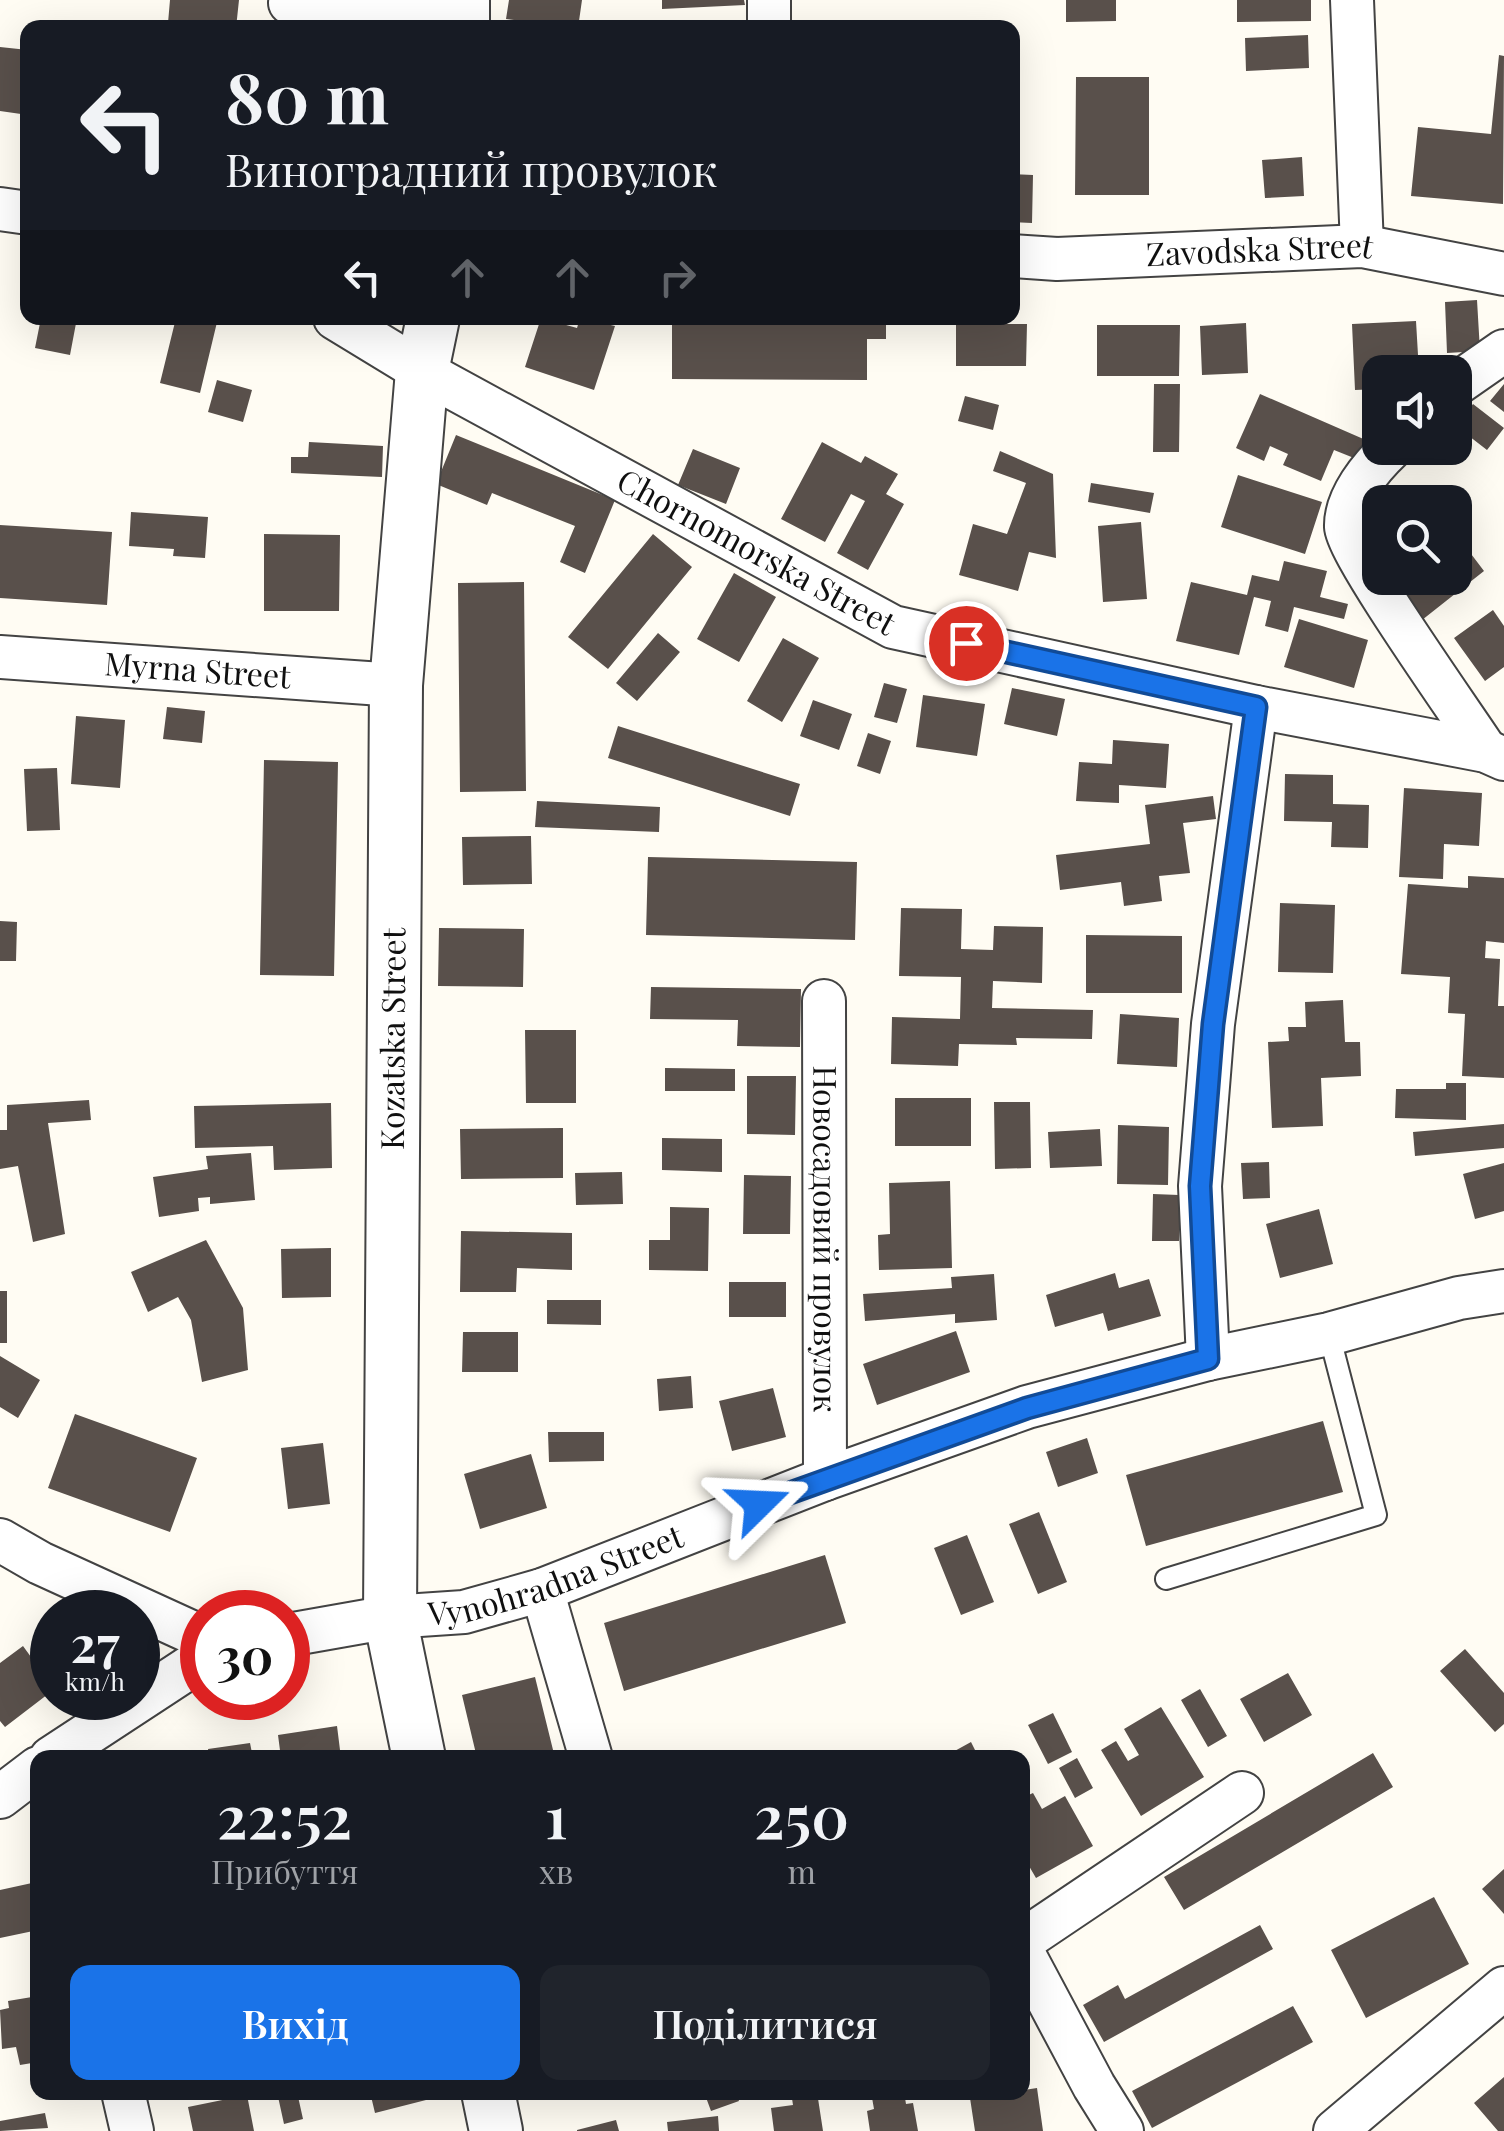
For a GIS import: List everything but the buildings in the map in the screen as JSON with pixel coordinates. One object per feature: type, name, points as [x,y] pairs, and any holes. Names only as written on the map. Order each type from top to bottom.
[{"type":"street","points":[[1352,0],[1362,246]]},
{"type":"street","points":[[290,2],[463,17]]},
{"type":"street","name":"Zavodska Street","points":[[1020,256],[1362,246],[1504,274]]},
{"type":"street","name":"Chornomorska Street","points":[[347,325],[893,627],[1495,755]]},
{"type":"street","name":"Kozatska Street","points":[[417,1750],[390,1617],[396,685],[422,370],[432,325]]},
{"type":"street","points":[[1472,373],[1504,350]]},
{"type":"street","points":[[1378,465],[1351,501],[1346,530],[1365,568],[1495,755]]},
{"type":"street","name":"Myrna Street","points":[[0,656],[396,685]]},
{"type":"street","points":[[1208,1359],[1202,1168],[1213,1024],[1256,707]]},
{"type":"street","name":"Новосадовий провулок","points":[[824,1000],[825,1479]]},
{"type":"street","name":"Vynohradna Street","points":[[310,1630],[390,1617],[464,1612],[542,1590],[825,1479],[1027,1408],[1208,1359],[1329,1334],[1459,1298],[1504,1291]]},
{"type":"street","points":[[0,1540],[40,1563],[180,1627]]},
{"type":"street","points":[[542,1590],[589,1750]]},
{"type":"street","points":[[62,1750],[180,1673]]},
{"type":"street","points":[[0,1797],[30,1774]]},
{"type":"street","points":[[1030,1936],[1242,1793]]},
{"type":"street","points":[[1030,1966],[1122,2131]]},
{"type":"street","points":[[1336,2131],[1504,1988]]},
{"type":"street","points":[[125,2100],[132,2131]]},
{"type":"street","points":[[490,2100],[496,2131]]},
{"type":"lane","points":[[1166,1579],[1376,1516],[1329,1334]]},
{"type":"route","points":[[759,1504],[1027,1408],[1208,1359],[1200,1186],[1213,1024],[1256,707],[966,643]]}]
